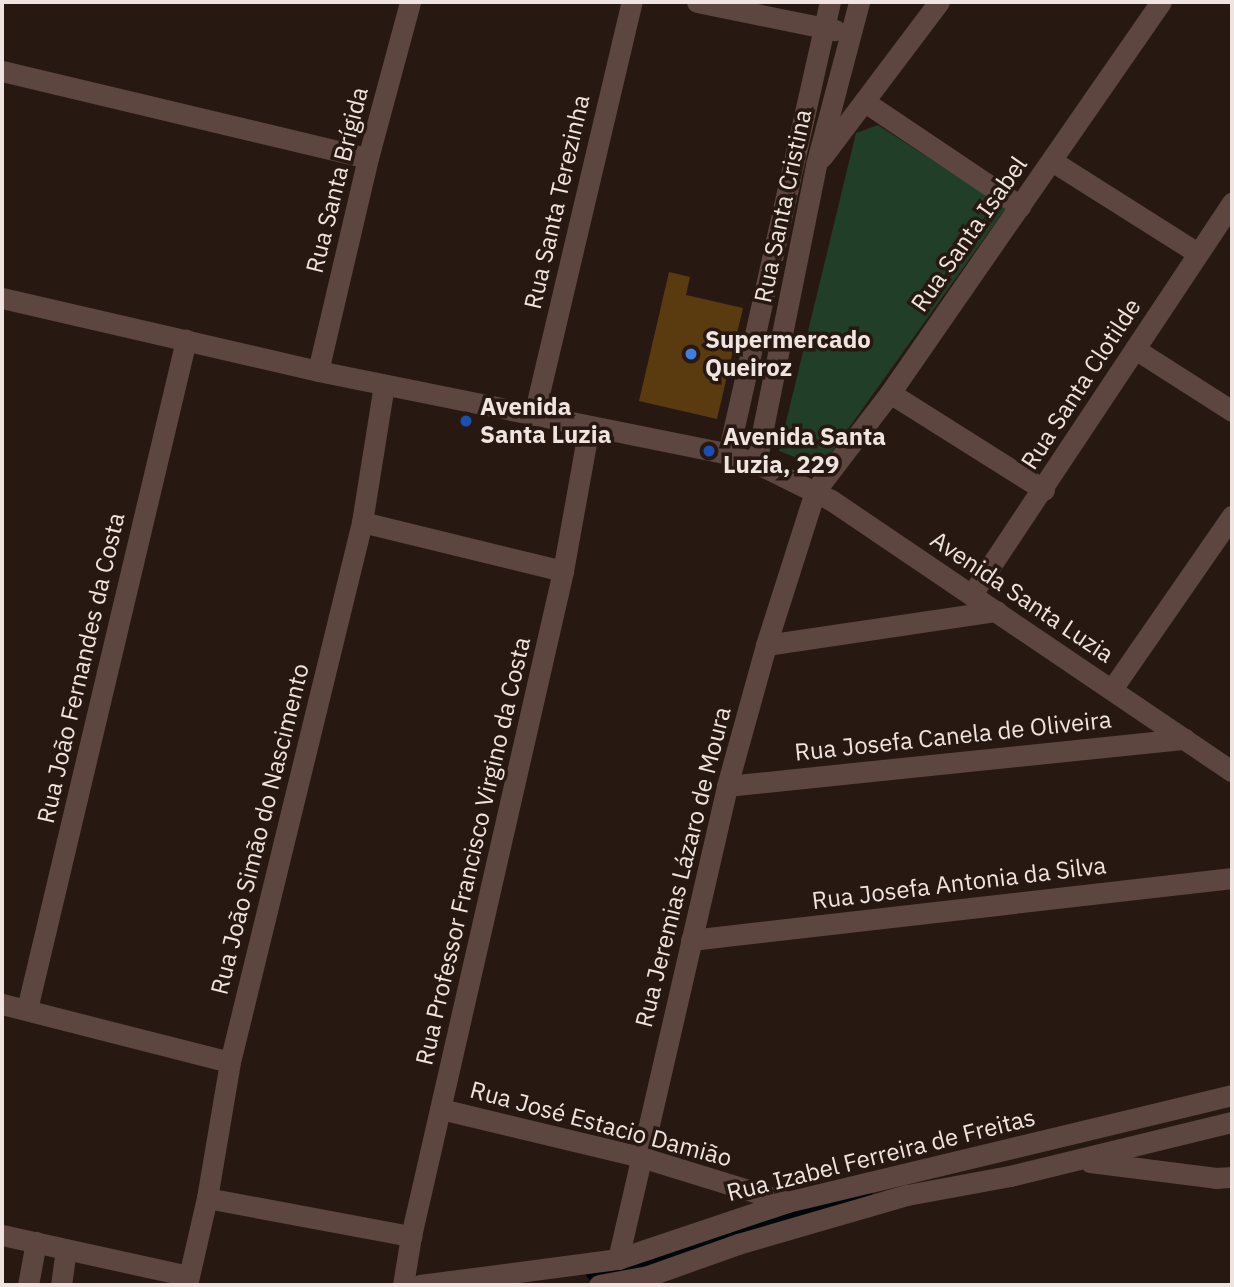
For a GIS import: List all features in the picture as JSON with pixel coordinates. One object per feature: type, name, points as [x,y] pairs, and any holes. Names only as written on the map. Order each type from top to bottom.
[{"type":"street","name":"Rua Santa Brígida","points":[[318,371],[368,158],[410,2]]},
{"type":"street","name":"Rua Santa Terezinha","points":[[534,415],[632,2]]},
{"type":"street","points":[[697,2],[850,33]]},
{"type":"street","name":"Rua Santa Cristina","points":[[727,454],[830,2]]},
{"type":"street","name":"Rua Santa Cristina","points":[[756,463],[816,165],[859,2]]},
{"type":"street","points":[[816,165],[939,2]]},
{"type":"street","name":"Rua Santa Isabel","points":[[815,491],[890,393],[1161,2]]},
{"type":"street","points":[[2,71],[368,158]]},
{"type":"street","points":[[865,102],[1020,206]]},
{"type":"street","points":[[1052,161],[1196,251]]},
{"type":"street","name":"Rua Santa Clotilde","points":[[972,594],[1044,490],[1196,251],[1232,202]]},
{"type":"street","name":"Avenida Santa Luzia","points":[[2,298],[318,371],[727,454],[756,463],[815,491],[1232,771]]},
{"type":"street","name":"Rua João Fernandes da Costa","points":[[27,1009],[186,340]]},
{"type":"street","points":[[1135,349],[1232,411]]},
{"type":"street","name":"Rua João Simão do Nascimento","points":[[188,1281],[207,1198],[230,1062],[362,522],[384,385]]},
{"type":"street","points":[[890,393],[1044,490]]},
{"type":"street","name":"Rua Professor Francisco Virgino da Costa","points":[[403,1285],[411,1236],[442,1110],[563,571],[589,427]]},
{"type":"street","name":"Rua Jeremias Lázaro de Moura","points":[[618,1259],[727,786],[766,645],[815,491]]},
{"type":"street","points":[[1112,689],[1232,516]]},
{"type":"street","points":[[362,522],[563,571]]},
{"type":"street","points":[[766,645],[997,611]]},
{"type":"street","name":"Rua Josefa Canela de Oliveira","points":[[727,786],[1185,739]]},
{"type":"street","name":"Rua Josefa Antonia da Silva","points":[[691,940],[1232,878]]},
{"type":"street","points":[[2,1004],[230,1062]]},
{"type":"street","name":"Rua Izabel Ferreira de Freitas","points":[[420,1285],[618,1259],[787,1202],[1232,1095]]},
{"type":"street","name":"Rua José Estacio Damião","points":[[442,1110],[641,1157],[787,1202]]},
{"type":"street","points":[[599,1285],[648,1276],[738,1244],[907,1195],[1078,1161],[1232,1122]]},
{"type":"street","points":[[1078,1161],[1216,1178],[1232,1177]]},
{"type":"street","points":[[207,1198],[411,1236]]},
{"type":"street","points":[[2,1235],[188,1281]]},
{"type":"street","points":[[28,1285],[36,1242]]},
{"type":"street","points":[[61,1285],[66,1249]]},
{"type":"green space","points":[[878,125],[1006,208],[821,467],[779,451],[856,133]]},
{"type":"building","name":"Supermercado Queiroz","points":[[669,272],[690,277],[686,295],[743,308],[717,419],[639,401]]},
{"type":"waterway","points":[[598,1270],[634,1265],[859,1195]]},
{"type":"place","name":"Supermercado Queiroz","points":[[691,354]]},
{"type":"place","name":"Avenida Santa Luzia","points":[[466,421]]},
{"type":"place","name":"Avenida Santa Luzia, 229","points":[[709,451]]}]
